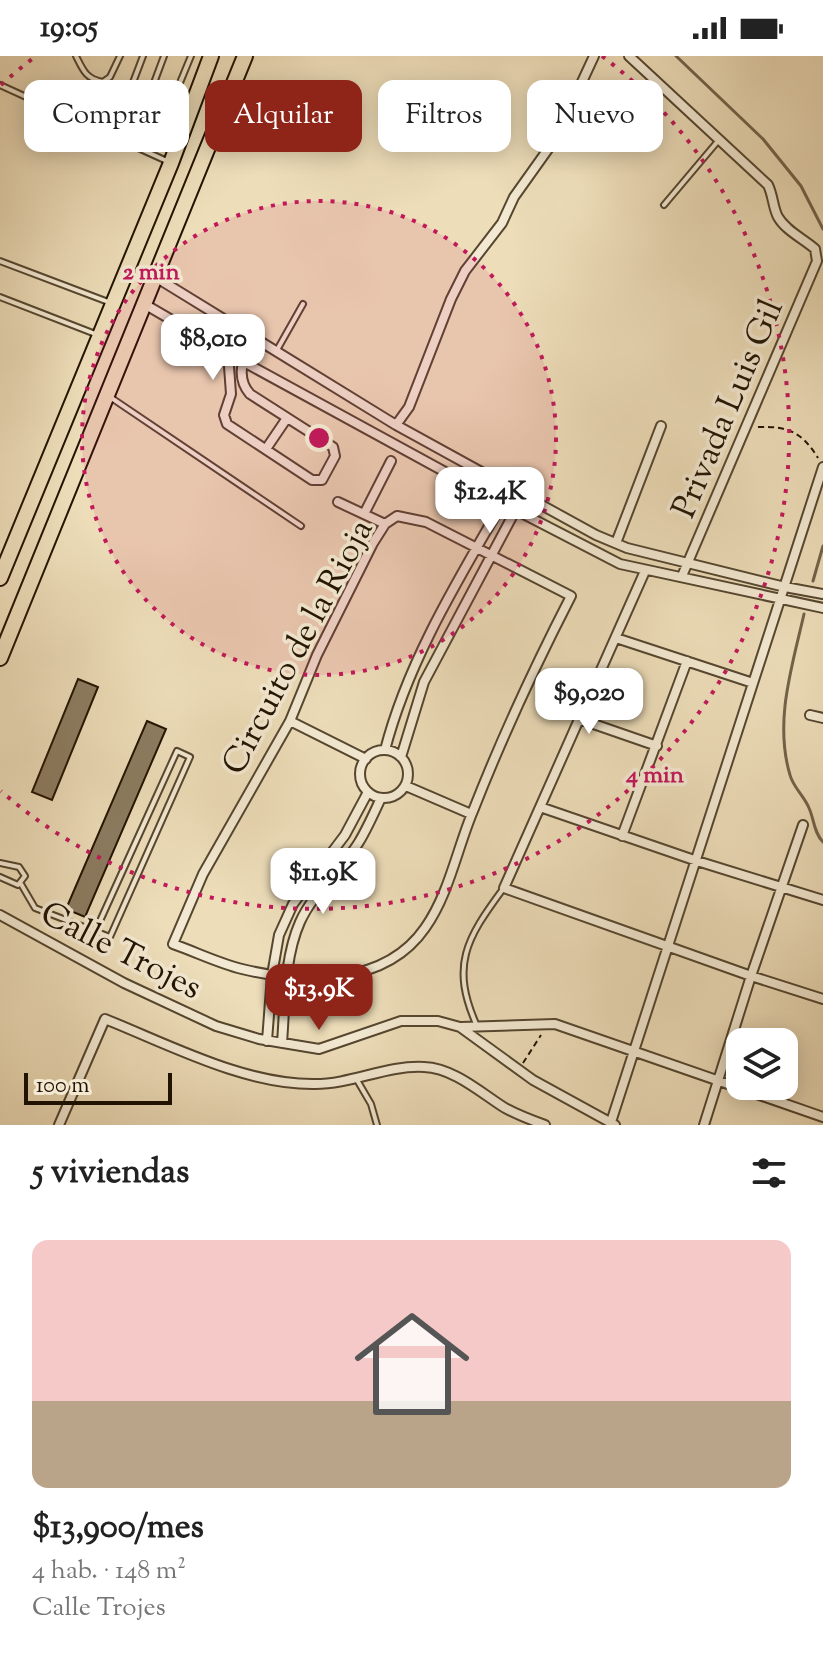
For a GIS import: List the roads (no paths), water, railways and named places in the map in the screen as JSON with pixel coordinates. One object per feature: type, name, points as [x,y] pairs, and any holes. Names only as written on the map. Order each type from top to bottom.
[{"type":"main road","points":[[0,578],[171,163],[211,56]]},
{"type":"main road","points":[[0,658],[245,56]]},
{"type":"street","points":[[396,425],[409,407],[465,271],[502,223],[514,197],[556,138],[594,56]]},
{"type":"street","points":[[629,56],[720,140]]},
{"type":"street","name":"Privada Luis Gil","points":[[682,576],[817,261],[815,249],[785,227],[777,215],[768,185],[720,140]]},
{"type":"street","points":[[157,278],[396,425],[510,490],[616,543],[823,594]]},
{"type":"street","points":[[146,305],[242,361],[620,564],[823,608]]},
{"type":"street","points":[[228,353],[231,394],[224,415],[227,424],[312,480],[322,480],[335,456],[333,447],[250,394],[243,386],[242,361],[253,339]]},
{"type":"street","points":[[266,449],[287,418]]},
{"type":"street","points":[[616,543],[661,426]]},
{"type":"street","points":[[364,514],[391,461]]},
{"type":"street","points":[[613,1123],[823,466]]},
{"type":"street","points":[[385,750],[399,704],[427,640],[510,490]]},
{"type":"street","points":[[401,757],[424,682],[523,496]]},
{"type":"street","points":[[338,502],[385,524]]},
{"type":"street","name":"Circuito de la Rioja","points":[[397,516],[409,516],[479,548],[571,596],[520,698],[471,814],[438,907],[424,930],[392,960],[360,974],[272,975],[239,968],[173,944],[203,874],[290,721],[317,655],[385,524],[397,516]]},
{"type":"street","points":[[645,571],[504,888],[823,999]]},
{"type":"street","points":[[616,638],[753,683]]},
{"type":"street","points":[[622,836],[687,661]]},
{"type":"street","points":[[810,715],[823,718]]},
{"type":"street","points":[[579,719],[657,746]]},
{"type":"street","points":[[290,721],[366,759]]},
{"type":"street","points":[[385,750],[401,757],[409,771],[406,786],[395,796],[381,798],[368,792],[360,772],[366,759],[385,750]]},
{"type":"street","points":[[406,786],[471,814]]},
{"type":"street","points":[[267,1041],[272,975],[279,935],[293,904],[345,835],[368,792]]},
{"type":"street","points":[[282,1043],[288,977],[301,921],[324,885],[358,844],[381,798]]},
{"type":"street","points":[[540,807],[823,900]]},
{"type":"street","points":[[704,1125],[803,825]]},
{"type":"street","name":"Calle Trojes","points":[[0,915],[74,957],[190,1014],[216,1026],[267,1041],[323,1048],[401,1021],[438,1021],[460,1027],[533,1080],[613,1123]]},
{"type":"street","points":[[59,1125],[105,1019],[232,1069],[279,1083],[317,1084],[425,1067],[454,1075],[507,1109],[545,1125]]},
{"type":"street","points":[[460,1027],[555,1024],[823,1117]]},
{"type":"lane","points":[[76,56],[83,73],[103,82],[110,77],[120,56]]},
{"type":"lane","points":[[134,80],[143,56]]},
{"type":"lane","points":[[155,80],[164,56]]},
{"type":"lane","points":[[181,80],[191,56]]},
{"type":"lane","points":[[0,85],[171,163]]},
{"type":"lane","points":[[664,205],[720,140]]},
{"type":"lane","points":[[0,261],[113,304]]},
{"type":"lane","points":[[0,297],[100,335]]},
{"type":"lane","points":[[275,352],[303,304]]},
{"type":"lane","points":[[108,396],[301,526]]},
{"type":"lane","points":[[21,884],[35,908],[95,932],[110,937],[190,757],[177,751],[95,932]]},
{"type":"lane","points":[[0,863],[24,870],[25,879],[21,884],[11,885],[0,877]]},
{"type":"lane","points":[[477,1026],[465,1000],[462,968],[476,928],[504,888]]},
{"type":"lane","points":[[357,1079],[371,1104],[377,1125]]},
{"type":"waterway","points":[[676,56],[763,139],[801,186],[823,229]]},
{"type":"waterway","points":[[813,581],[823,546]]},
{"type":"waterway","points":[[804,614],[786,694],[784,735],[791,779],[807,804],[823,842]]}]
